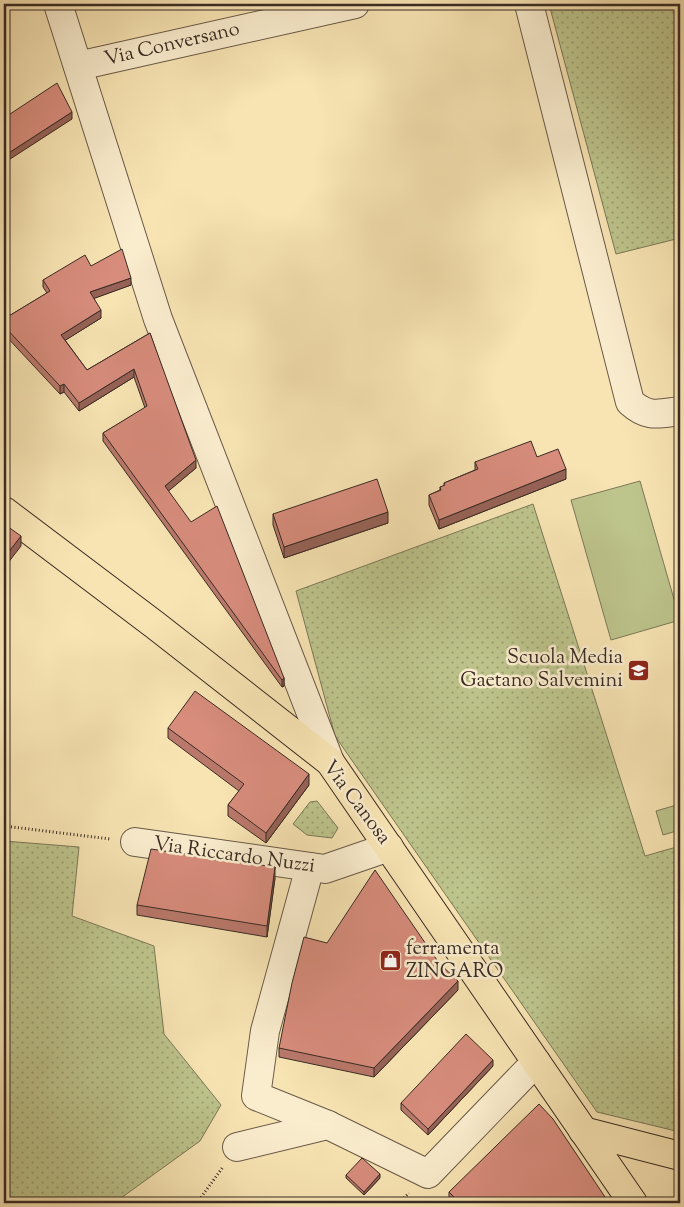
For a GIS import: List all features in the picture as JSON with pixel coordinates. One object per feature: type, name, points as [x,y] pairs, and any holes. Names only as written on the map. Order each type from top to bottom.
[{"type":"main road","name":"Via Canosa","points":[[4,511],[155,624],[330,762],[633,1203]]},
{"type":"main road","points":[[583,1131],[680,1156]]},
{"type":"street","points":[[58,4],[158,320],[330,762]]},
{"type":"street","name":"Via Conversano","points":[[78,66],[355,4]]},
{"type":"street","points":[[529,4],[630,402],[642,412],[660,414],[680,410]]},
{"type":"street","name":"Via Riccardo Nuzzi","points":[[135,842],[325,869],[389,847]]},
{"type":"street","points":[[310,867],[265,1031],[256,1096],[328,1125],[428,1174],[536,1062]]},
{"type":"street","points":[[237,1147],[328,1125]]},
{"type":"path","points":[[4,826],[135,842]]},
{"type":"path","points":[[197,1203],[237,1147]]},
{"type":"green space","points":[[549,4],[680,4],[680,238],[616,254]]},
{"type":"green space","points":[[640,481],[680,620],[611,640],[571,500]]},
{"type":"green space","points":[[533,504],[645,856],[680,846],[680,1132],[597,1112],[335,736],[296,591]]},
{"type":"green space","points":[[317,801],[338,828],[332,838],[307,835],[293,824],[310,802]]},
{"type":"green space","points":[[680,804],[680,830],[663,835],[656,811]]},
{"type":"green space","points":[[4,841],[79,847],[72,916],[154,946],[164,1034],[221,1105],[200,1141],[114,1203],[4,1203]]},
{"type":"building","points":[[57,83],[72,112],[4,156],[4,118]]},
{"type":"building","points":[[122,249],[131,278],[90,292],[101,310],[61,335],[87,370],[150,333],[196,460],[165,486],[191,522],[217,506],[284,678],[282,680],[103,433],[147,406],[134,369],[79,403],[64,384],[60,386],[4,326],[4,319],[50,291],[43,280],[85,255],[91,266]]},
{"type":"building","points":[[531,441],[537,457],[558,449],[566,469],[439,520],[429,495],[441,490],[440,487],[445,485],[444,483],[478,469],[475,462]]},
{"type":"building","points":[[377,479],[388,512],[284,547],[273,514]]},
{"type":"building","points":[[4,524],[21,536],[4,558]]},
{"type":"building","points":[[195,691],[309,774],[266,833],[228,805],[244,784],[168,728]]},
{"type":"building","points":[[151,849],[275,867],[267,926],[137,905]]},
{"type":"building","points":[[375,870],[439,963],[458,981],[374,1068],[279,1048],[292,983],[304,937],[327,943]]},
{"type":"building","points":[[466,1034],[493,1060],[428,1129],[401,1103]]},
{"type":"building","points":[[539,1104],[553,1119],[609,1203],[460,1203],[449,1192]]},
{"type":"building","points":[[362,1158],[380,1174],[364,1192],[346,1175]]},
{"type":"place","name":"Scuola Media Gaetano Salvemini","points":[[639,670]]},
{"type":"place","name":"ferramenta ZINGARO","points":[[390,961]]}]
